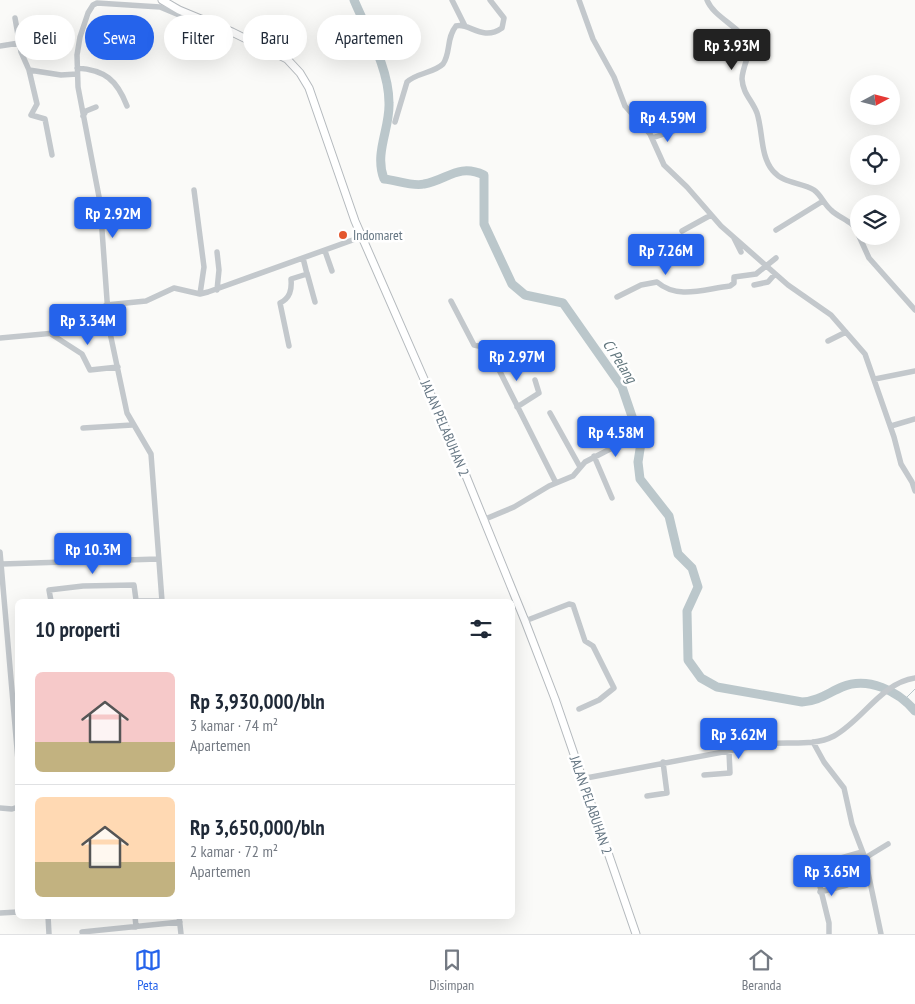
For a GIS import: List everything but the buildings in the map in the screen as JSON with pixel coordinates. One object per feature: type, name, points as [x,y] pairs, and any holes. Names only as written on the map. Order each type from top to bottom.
[{"type":"main road","name":"JALAN PELABUHAN 2","points":[[162,0],[191,15]]},
{"type":"main road","name":"JALAN PELABUHAN 2","points":[[233,32],[287,59],[303,77],[311,93],[362,237],[525,620],[555,699],[636,934]]},
{"type":"street","points":[[452,0],[465,26]]},
{"type":"street","points":[[395,122],[406,82],[441,65],[446,55],[451,33],[458,25],[483,32],[502,28],[504,18],[490,0]]},
{"type":"street","points":[[580,0],[593,39],[614,77],[625,106],[652,138],[664,165],[692,192],[711,215],[775,274],[793,289],[827,311],[866,356],[901,464],[915,491]]},
{"type":"street","points":[[706,0],[714,11],[732,24],[750,47],[750,52],[742,71],[743,88],[745,95],[752,101],[759,120],[770,167],[782,178],[814,190],[833,212],[850,223]]},
{"type":"street","points":[[162,599],[151,454],[132,425],[127,413],[109,328],[100,202],[83,116],[77,71],[78,48],[84,24],[96,3],[160,7],[179,15]]},
{"type":"street","points":[[0,46],[15,43]]},
{"type":"street","points":[[26,60],[37,104],[31,115],[45,119],[52,155]]},
{"type":"street","points":[[29,70],[61,75],[77,71],[94,70],[109,76],[119,90],[126,106]]},
{"type":"street","points":[[83,116],[86,111],[96,108]]},
{"type":"street","points":[[652,138],[676,130]]},
{"type":"street","points":[[194,190],[204,266],[200,294]]},
{"type":"street","points":[[776,230],[823,201]]},
{"type":"street","points":[[682,231],[711,215]]},
{"type":"street","points":[[733,236],[741,252]]},
{"type":"street","points":[[106,305],[146,301],[174,288],[200,294],[217,290],[362,237]]},
{"type":"street","points":[[863,245],[869,258],[915,310]]},
{"type":"street","points":[[325,251],[332,271]]},
{"type":"street","points":[[217,252],[219,270],[217,290]]},
{"type":"street","points":[[303,258],[315,302]]},
{"type":"street","points":[[617,298],[641,285],[657,282],[664,289],[676,293],[730,286],[734,284],[734,276],[756,274],[776,258]]},
{"type":"street","points":[[289,346],[280,303],[288,298],[292,289],[290,279],[308,273]]},
{"type":"street","points":[[754,285],[768,282],[775,274]]},
{"type":"street","points":[[451,302],[474,345],[488,348],[556,483]]},
{"type":"street","points":[[0,338],[109,328]]},
{"type":"street","points":[[828,340],[846,332]]},
{"type":"street","points":[[50,334],[82,354],[90,370],[118,368]]},
{"type":"street","points":[[875,379],[915,371]]},
{"type":"street","points":[[517,407],[539,393],[535,380]]},
{"type":"street","points":[[550,413],[580,468]]},
{"type":"street","points":[[890,426],[915,419]]},
{"type":"street","points":[[483,520],[519,505],[556,483],[573,476],[594,456],[614,447],[632,428],[639,424]]},
{"type":"street","points":[[83,428],[132,425]]},
{"type":"street","points":[[594,456],[612,498]]},
{"type":"street","points":[[0,552],[15,723]]},
{"type":"street","points":[[2,564],[158,559]]},
{"type":"street","points":[[51,599],[49,590],[122,584],[134,585],[136,599]]},
{"type":"street","points":[[525,620],[573,604],[585,641],[593,646],[614,688],[599,700],[579,709]]},
{"type":"street","points":[[581,779],[663,762],[780,742],[813,742],[827,739],[841,732],[898,682],[915,678]]},
{"type":"street","points":[[813,742],[824,762],[844,788],[852,824],[864,855],[881,934]]},
{"type":"street","points":[[704,775],[730,773],[728,752]]},
{"type":"street","points":[[647,796],[667,793],[663,762]]},
{"type":"street","points":[[0,808],[15,808]]},
{"type":"street","points":[[841,858],[864,855],[888,844]]},
{"type":"street","points":[[812,858],[829,923],[830,934]]},
{"type":"street","points":[[820,892],[847,885]]},
{"type":"street","points":[[0,912],[15,912]]},
{"type":"street","points":[[48,919],[49,934]]},
{"type":"street","points":[[132,934],[134,919]]},
{"type":"street","points":[[82,932],[133,927],[179,919],[181,934]]},
{"type":"waterway","name":"Ci Pelang","points":[[354,0],[381,63],[388,90],[389,113],[381,150],[381,169],[384,179],[420,185],[460,172],[467,171],[484,175],[484,224],[512,284],[525,295],[563,303],[622,387],[641,443],[638,462],[640,479],[669,516],[678,554],[692,568],[698,587],[687,611],[688,660],[701,678],[717,687],[802,702],[818,698],[852,684],[872,684],[900,697],[915,711]]},
{"type":"waterway","points":[[905,699],[915,689]]},
{"type":"place","name":"Indomaret","points":[[343,235]]}]
